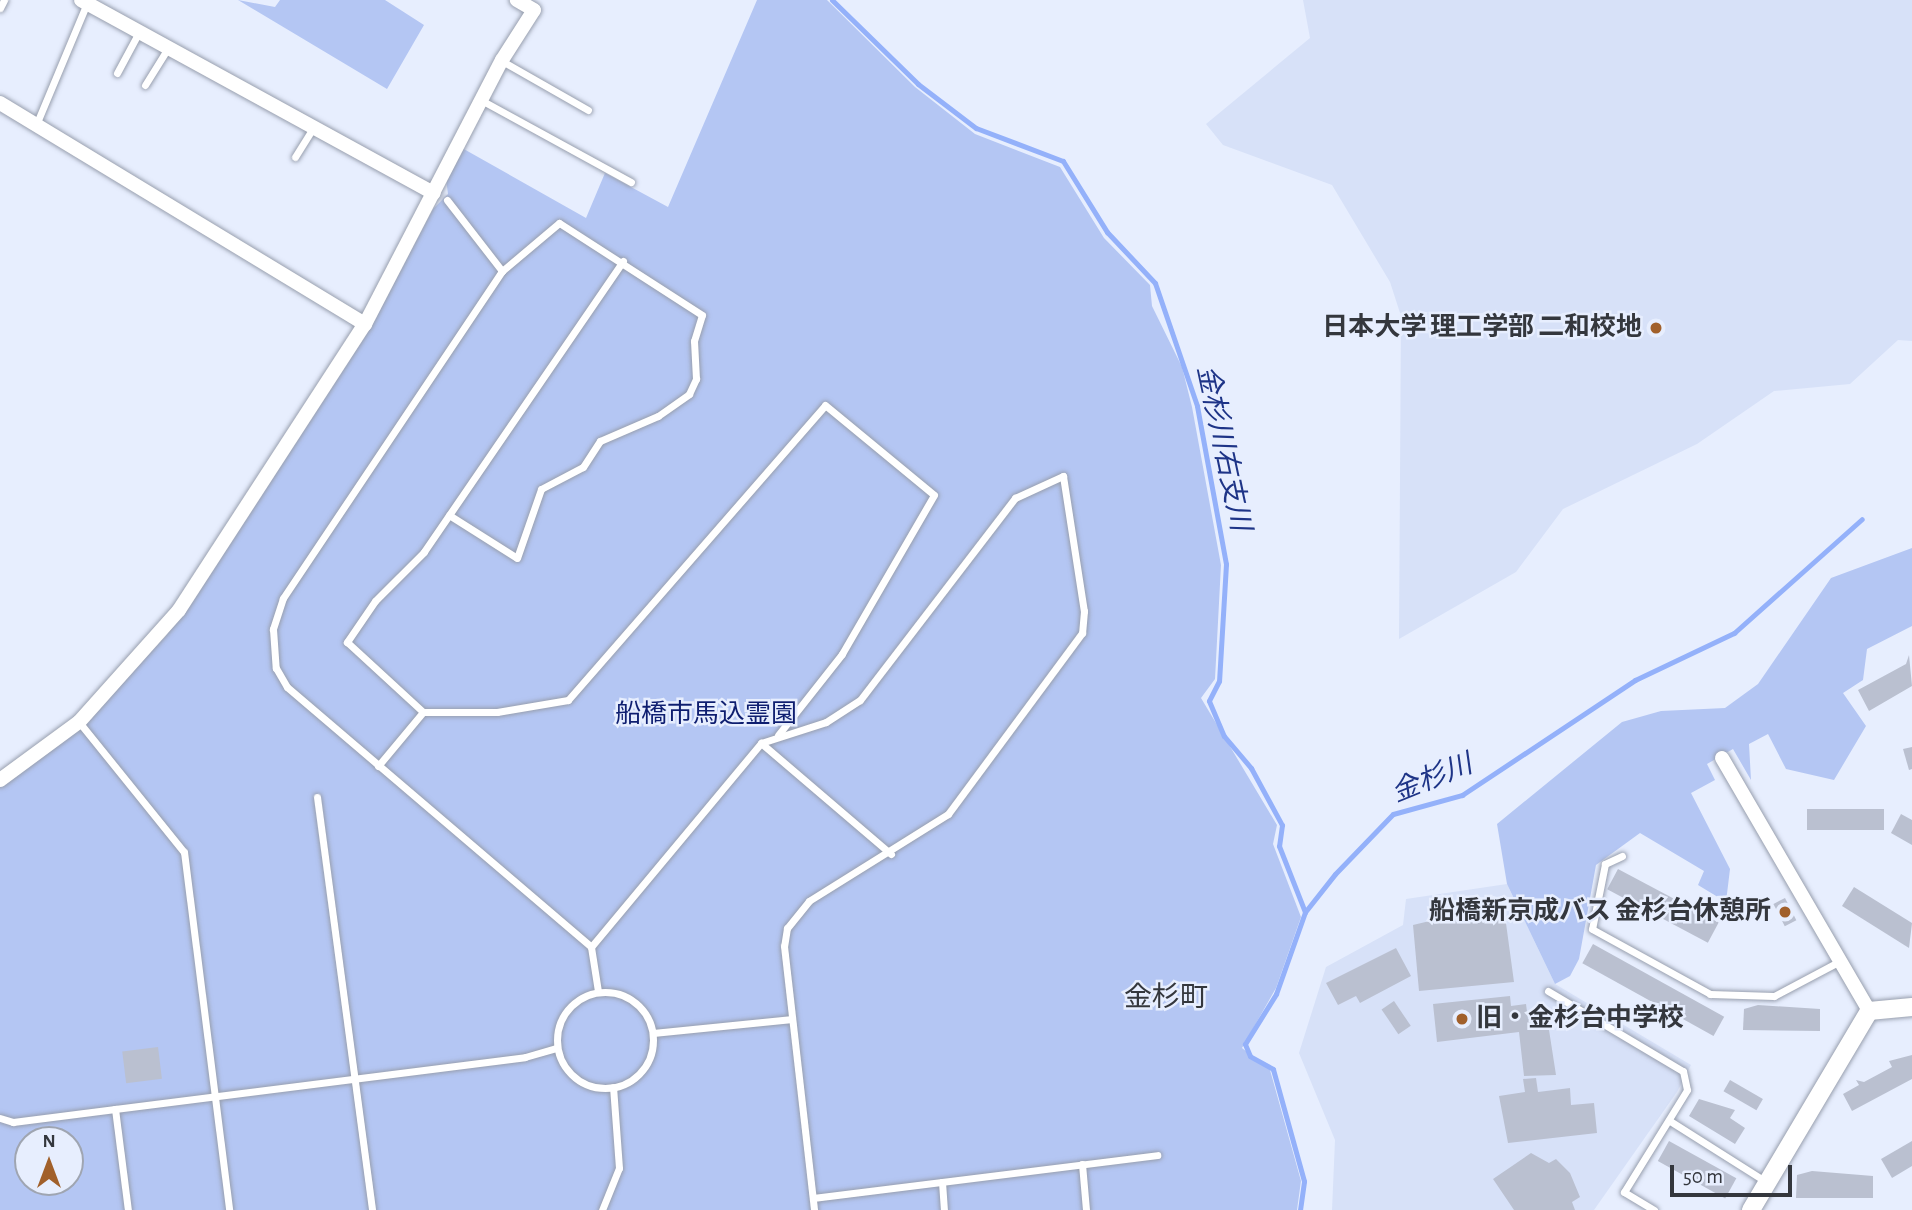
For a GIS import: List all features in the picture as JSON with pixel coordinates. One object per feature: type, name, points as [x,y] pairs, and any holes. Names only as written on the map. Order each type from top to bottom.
[{"type":"street","points":[[0,780],[79,722],[179,610],[365,324],[440,196],[481,100],[502,60],[534,10],[517,0]]},
{"type":"street","points":[[84,2],[440,196]]},
{"type":"street","points":[[0,103],[365,324]]},
{"type":"street","points":[[1722,758],[1869,1011]]},
{"type":"street","points":[[1869,1011],[1912,1007]]},
{"type":"street","points":[[1751,1210],[1765,1181],[1869,1011]]},
{"type":"lane","points":[[0,8],[4,0]]},
{"type":"lane","points":[[36,125],[84,2]]},
{"type":"lane","points":[[117,73],[139,32]]},
{"type":"lane","points":[[145,85],[168,48]]},
{"type":"lane","points":[[502,60],[588,110]]},
{"type":"lane","points":[[481,100],[631,182]]},
{"type":"lane","points":[[295,157],[314,127]]},
{"type":"lane","points":[[440,196],[502,271]]},
{"type":"lane","points":[[449,515],[517,558],[541,489],[583,467],[600,440],[658,416],[693,388],[702,315],[623,261],[559,223],[502,271],[283,598],[273,629],[276,668],[287,687],[591,947],[598,991]]},
{"type":"lane","points":[[623,261],[449,515],[347,642],[424,712],[497,712],[568,700],[825,405],[934,495],[842,654],[778,735]]},
{"type":"lane","points":[[591,947],[761,743],[778,735],[826,722],[860,700],[1015,498],[1063,476],[1084,611],[1082,633],[966,794],[891,854],[809,901],[787,928],[791,1019],[814,1210]]},
{"type":"lane","points":[[378,766],[424,712]]},
{"type":"lane","points":[[79,722],[184,852],[229,1210]]},
{"type":"lane","points":[[761,743],[891,854]]},
{"type":"lane","points":[[317,797],[372,1210]]},
{"type":"lane","points":[[1622,856],[1605,864],[1592,929],[1710,993],[1774,996],[1840,961]]},
{"type":"lane","points":[[598,991],[635,1001],[654,1033],[639,1074],[613,1087],[571,1074],[556,1048],[565,1011],[598,991]]},
{"type":"lane","points":[[1548,991],[1683,1071],[1687,1090],[1624,1192],[1654,1210]]},
{"type":"lane","points":[[654,1033],[791,1019]]},
{"type":"lane","points":[[0,1118],[13,1122],[356,1079],[556,1048]]},
{"type":"lane","points":[[602,1210],[618,1179],[613,1087]]},
{"type":"lane","points":[[115,1109],[128,1210]]},
{"type":"lane","points":[[1670,1121],[1765,1181]]},
{"type":"lane","points":[[813,1198],[1157,1154]]},
{"type":"lane","points":[[1082,1164],[1086,1210]]},
{"type":"lane","points":[[942,1182],[944,1210]]},
{"type":"shaded area","name":"日本大学 理工学部 二和校地","points":[[1303,0],[1912,0],[1912,341],[1898,340],[1850,384],[1774,391],[1697,444],[1563,509],[1516,572],[1399,639],[1401,316],[1390,282],[1332,185],[1223,145],[1206,124],[1310,38]]},
{"type":"shaded area","name":"旧・金杉台中学校","points":[[1507,884],[1555,984],[1691,1065],[1677,1092],[1594,1210],[1332,1210],[1335,1140],[1299,1053],[1326,967],[1403,925],[1406,899]]},
{"type":"green space","points":[[238,0],[275,7],[280,0],[385,0],[424,25],[387,89]]},
{"type":"green space","name":"船橋市馬込霊園","points":[[757,0],[827,0],[915,87],[975,134],[1060,167],[1104,238],[1150,285],[1152,306],[1182,367],[1221,565],[1215,679],[1201,698],[1277,825],[1273,844],[1301,917],[1276,988],[1242,1048],[1270,1070],[1301,1181],[1297,1210],[0,1210],[0,784],[87,719],[166,636],[371,327],[433,209],[448,194],[446,179],[462,148],[586,218],[605,173],[668,207]]},
{"type":"green space","points":[[1912,548],[1912,626],[1867,649],[1863,680],[1843,693],[1866,726],[1834,780],[1786,769],[1768,734],[1749,744],[1751,780],[1733,749],[1707,764],[1715,780],[1691,793],[1730,869],[1726,902],[1698,885],[1704,871],[1640,833],[1596,865],[1579,959],[1570,976],[1555,984],[1507,884],[1497,824],[1622,722],[1661,711],[1725,708],[1758,684],[1831,578]]},
{"type":"building","points":[[1909,655],[1912,686],[1869,711],[1858,690],[1906,664]]},
{"type":"building","points":[[1912,747],[1912,769],[1909,770],[1903,749]]},
{"type":"building","points":[[1807,809],[1884,809],[1884,830],[1807,830]]},
{"type":"building","points":[[1901,814],[1912,820],[1912,845],[1891,833]]},
{"type":"building","points":[[1618,869],[1719,923],[1708,943],[1607,889]]},
{"type":"building","points":[[1854,887],[1912,923],[1909,948],[1842,906]]},
{"type":"building","name":"船橋新京成バス 金杉台休憩所","points":[[1785,898],[1796,920],[1785,926],[1773,904]]},
{"type":"building","points":[[1480,909],[1480,918],[1505,916],[1514,982],[1419,991],[1413,925]]},
{"type":"building","points":[[1593,944],[1724,1017],[1714,1036],[1582,963]]},
{"type":"building","points":[[1396,948],[1411,976],[1360,1003],[1356,996],[1338,1005],[1326,983]]},
{"type":"building","points":[[1510,996],[1511,1006],[1526,1004],[1528,1019],[1547,1017],[1556,1075],[1524,1076],[1519,1032],[1437,1042],[1433,1004]]},
{"type":"building","points":[[1394,1001],[1411,1026],[1398,1034],[1382,1009]]},
{"type":"building","points":[[1758,1005],[1820,1009],[1820,1031],[1743,1030],[1744,1009]]},
{"type":"building","points":[[158,1047],[162,1079],[126,1083],[122,1051]]},
{"type":"building","points":[[1912,1055],[1912,1079],[1852,1111],[1843,1094],[1859,1085],[1856,1080],[1864,1082],[1892,1067],[1889,1061]]},
{"type":"building","points":[[1536,1078],[1538,1092],[1570,1088],[1571,1105],[1594,1103],[1597,1133],[1508,1143],[1499,1096],[1525,1092],[1523,1079]]},
{"type":"building","points":[[1730,1080],[1763,1099],[1756,1110],[1724,1091]]},
{"type":"building","points":[[1699,1099],[1735,1110],[1730,1118],[1745,1128],[1735,1144],[1689,1116]]},
{"type":"building","points":[[1669,1141],[1736,1178],[1725,1198],[1658,1161]]},
{"type":"building","points":[[1912,1141],[1912,1166],[1892,1178],[1881,1159]]},
{"type":"building","points":[[1531,1153],[1549,1163],[1556,1159],[1570,1173],[1580,1197],[1572,1202],[1575,1210],[1514,1210],[1493,1179]]},
{"type":"building","points":[[1812,1171],[1873,1176],[1873,1198],[1796,1198],[1797,1175]]},
{"type":"waterway","name":"金杉川右支川","points":[[832,0],[918,84],[976,128],[1063,161],[1107,232],[1155,283],[1197,406],[1226,564],[1219,681],[1209,701],[1224,736],[1251,768],[1282,825],[1279,846],[1305,912]]},
{"type":"waterway","name":"金杉川","points":[[1300,1210],[1304,1181],[1273,1069],[1250,1056],[1245,1044],[1276,994],[1305,912],[1335,874],[1393,814],[1462,795],[1635,680],[1734,633],[1862,519]]},
{"type":"place","name":"日本大学 理工学部 二和校地","points":[[1656,328]]},
{"type":"place","name":"船橋新京成バス 金杉台休憩所","points":[[1785,912]]},
{"type":"place","name":"旧・金杉台中学校","points":[[1462,1019]]},
{"type":"district","name":"金杉町","points":[[1166,998]]}]
